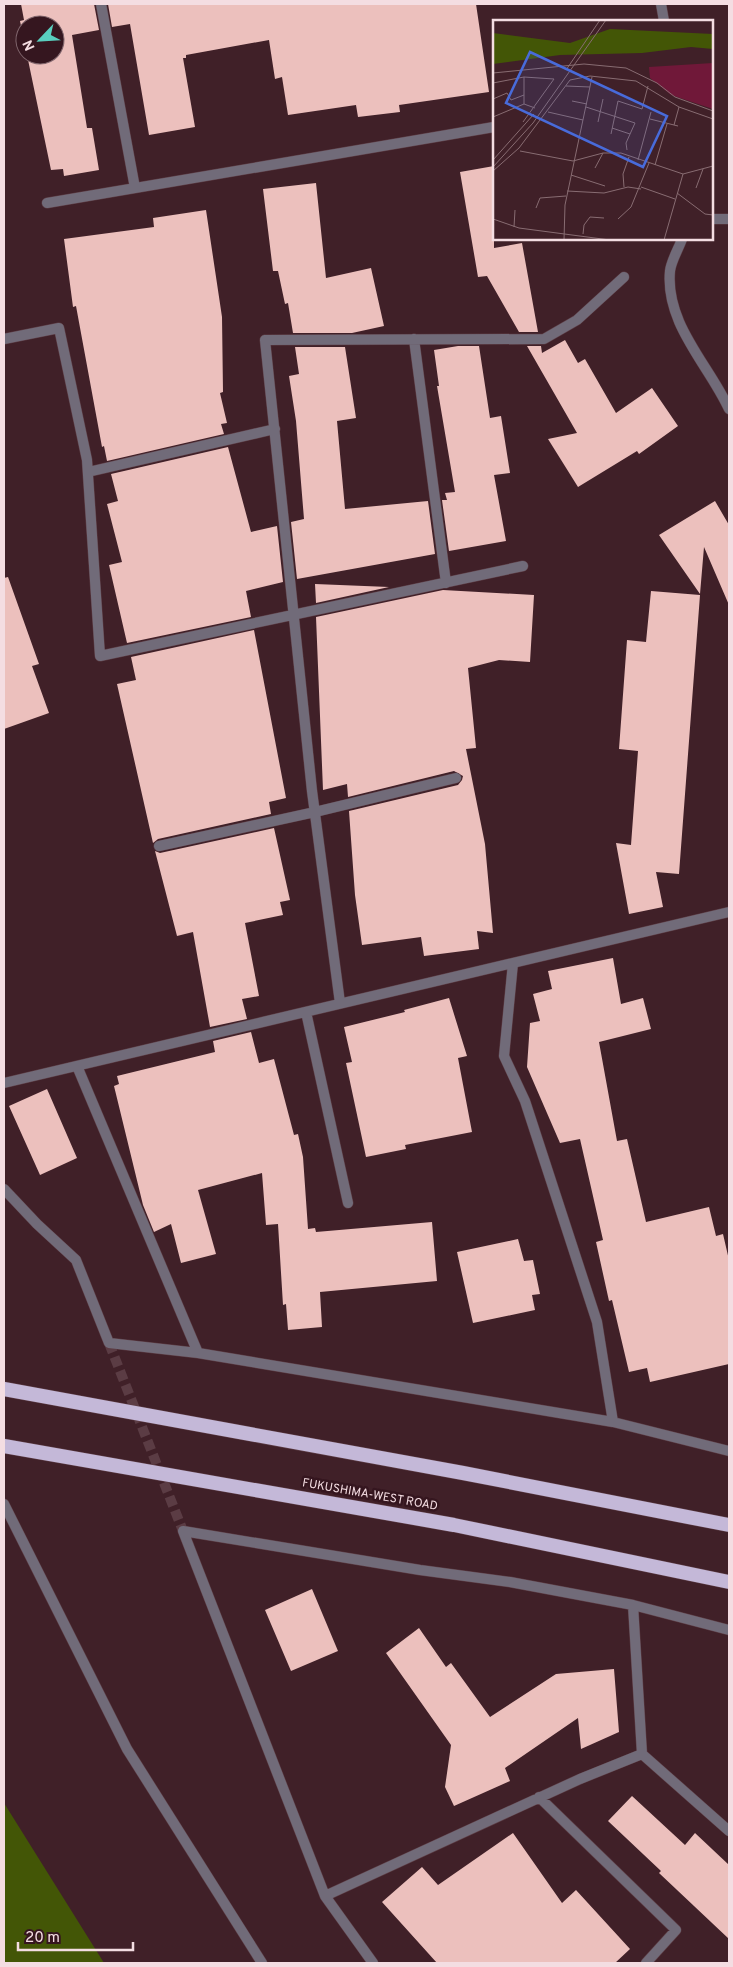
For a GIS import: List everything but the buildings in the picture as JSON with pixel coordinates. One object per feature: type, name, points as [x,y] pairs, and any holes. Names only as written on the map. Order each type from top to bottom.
[{"type":"highway","points":[[4,1389],[463,1473],[729,1525]]},
{"type":"highway","name":"FUKUSHIMA-WEST ROAD","points":[[4,1446],[454,1525],[729,1582]]},
{"type":"street","points":[[101,4],[135,188]]},
{"type":"street","points":[[661,4],[664,20]]},
{"type":"street","points":[[47,203],[493,127]]},
{"type":"street","points":[[713,220],[729,219]]},
{"type":"street","points":[[682,240],[670,270],[671,295],[687,342],[723,396],[729,409]]},
{"type":"street","points":[[340,1004],[315,812],[265,340],[544,339],[576,320],[624,277]]},
{"type":"street","points":[[4,339],[59,328],[88,472],[100,656],[523,566]]},
{"type":"street","points":[[414,339],[446,583]]},
{"type":"street","points":[[88,472],[275,429]]},
{"type":"street","points":[[159,846],[315,812],[456,778]]},
{"type":"street","points":[[4,1083],[729,912]]},
{"type":"street","points":[[513,963],[504,1056],[525,1101],[597,1322],[612,1422]]},
{"type":"street","points":[[306,1012],[348,1203]]},
{"type":"street","points":[[77,1066],[198,1353]]},
{"type":"street","points":[[4,1189],[37,1224],[76,1260],[109,1343],[198,1353],[612,1422],[729,1451]]},
{"type":"street","points":[[4,1504],[128,1749],[262,1963]]},
{"type":"street","points":[[372,1963],[325,1896],[183,1531],[420,1570],[510,1582],[633,1605],[729,1630]]},
{"type":"street","points":[[633,1605],[642,1754],[729,1831]]},
{"type":"street","points":[[325,1896],[539,1797],[642,1754]]},
{"type":"street","points":[[539,1797],[676,1930],[646,1963]]},
{"type":"shaded area","points":[[4,1803],[104,1963],[4,1963]]},
{"type":"tunnel","points":[[109,1343],[183,1531]]}]
